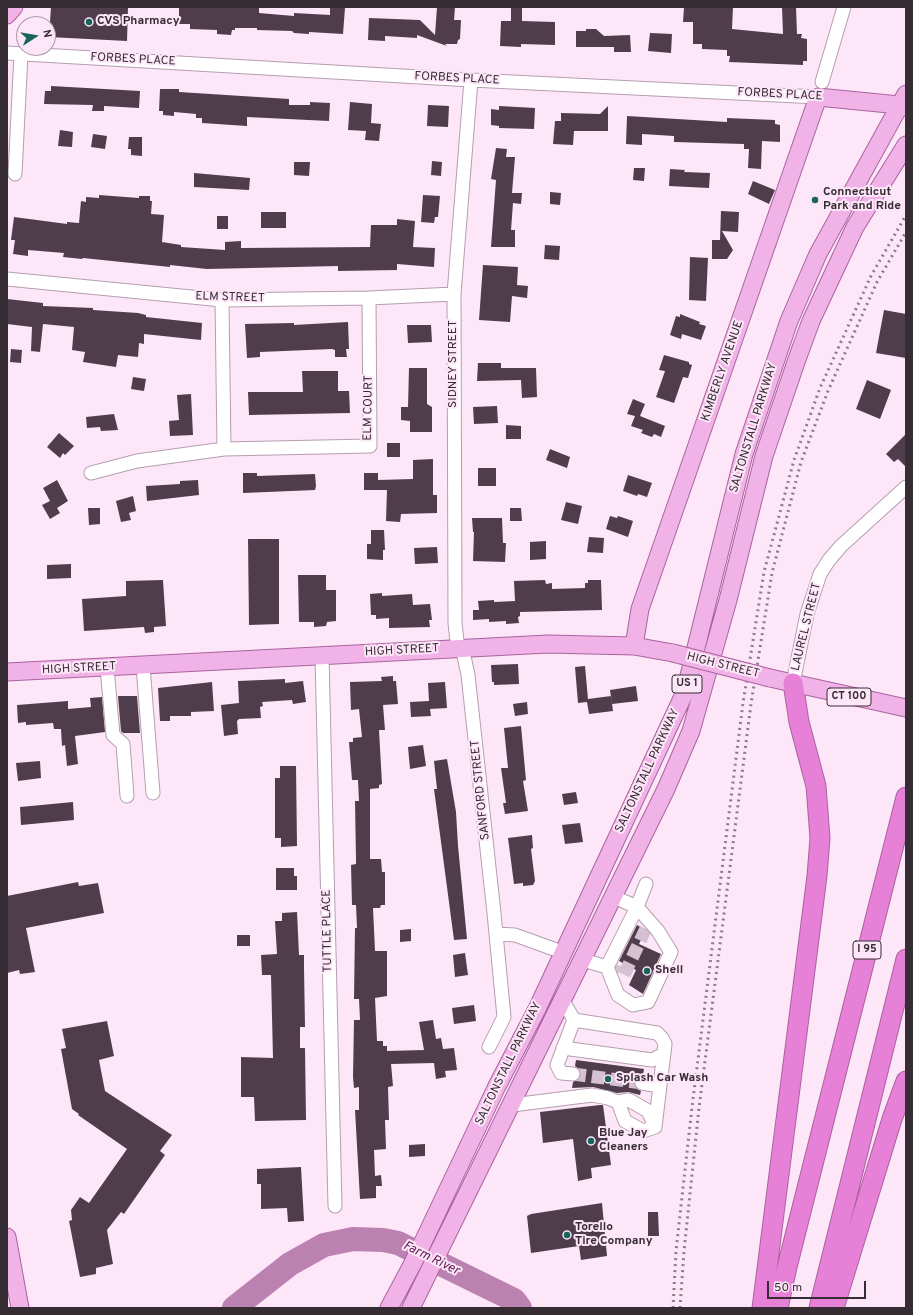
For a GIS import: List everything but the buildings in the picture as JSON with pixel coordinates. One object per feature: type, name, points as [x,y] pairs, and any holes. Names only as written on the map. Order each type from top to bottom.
[{"type":"highway","points":[[762,1308],[820,844],[820,820],[816,786],[799,722],[793,683]]},
{"type":"highway","name":"I 95","points":[[778,1308],[788,1260],[906,797]]},
{"type":"highway","points":[[819,1308],[906,958]]},
{"type":"highway","points":[[834,1308],[892,1119],[906,1081]]},
{"type":"main road","name":"FORBES PLACE","points":[[820,90],[904,102]]},
{"type":"main road","name":"KIMBERLY AVENUE","points":[[634,646],[640,608],[820,90]]},
{"type":"main road","name":"SALTONSTALL PARKWAY","points":[[389,1308],[413,1263],[497,1086],[537,1009],[562,952],[685,692],[744,454],[788,321],[818,254],[904,102]]},
{"type":"main road","name":"SALTONSTALL PARKWAY","points":[[412,1308],[614,897],[666,789],[691,731],[728,600],[764,456],[811,321],[855,227],[906,145]]},
{"type":"main road","name":"HIGH STREET","points":[[7,672],[143,666],[460,648],[570,644],[634,646],[673,653],[793,683]]},
{"type":"main road","name":"CT 100","points":[[793,683],[906,708]]},
{"type":"main road","points":[[7,1237],[20,1308]]},
{"type":"street","name":"KIMBERLY AVENUE","points":[[820,90],[844,7]]},
{"type":"street","points":[[14,174],[21,56]]},
{"type":"street","name":"FORBES PLACE","points":[[56,56],[471,80],[820,90]]},
{"type":"street","name":"SIDNEY STREET","points":[[460,648],[455,623],[454,294],[471,80]]},
{"type":"street","name":"ELM STREET","points":[[7,279],[222,300],[369,298],[454,294]]},
{"type":"street","name":"ELM COURT","points":[[91,473],[136,461],[224,449],[370,446],[369,298]]},
{"type":"street","points":[[222,300],[224,449]]},
{"type":"street","name":"LAUREL STREET","points":[[793,683],[807,614],[820,574],[828,560],[841,546],[906,487]]},
{"type":"street","name":"SANFORD STREET","points":[[460,648],[464,656],[468,675],[504,1017],[489,1047]]},
{"type":"street","name":"TUTTLE PLACE","points":[[322,656],[335,1206]]},
{"type":"street","points":[[143,666],[153,793]]},
{"type":"street","points":[[108,667],[113,735],[123,744],[127,796]]},
{"type":"street","points":[[614,897],[636,907],[658,931],[671,952],[648,1002],[633,1005],[618,995],[607,967],[636,907],[646,884]]},
{"type":"street","points":[[496,934],[515,935],[562,952]]},
{"type":"street","points":[[583,960],[607,967]]},
{"type":"street","points":[[563,1001],[574,1020]]},
{"type":"street","points":[[573,1074],[561,1073],[556,1065],[574,1020]]},
{"type":"street","points":[[574,1020],[657,1033],[665,1044],[656,1127]]},
{"type":"street","points":[[563,1048],[652,1060],[664,1054]]},
{"type":"street","points":[[642,1083],[660,1086]]},
{"type":"street","points":[[512,1105],[592,1095],[608,1098],[618,1102],[629,1100],[648,1112],[656,1127]]},
{"type":"street","points":[[618,1102],[625,1121],[643,1131],[656,1127]]},
{"type":"waterway","name":"Farm River","points":[[234,1308],[290,1264],[324,1245],[353,1239],[383,1240],[398,1243],[514,1300],[520,1308]]},
{"type":"tunnel","points":[[607,967],[624,975],[649,922]]},
{"type":"tunnel","points":[[573,1074],[642,1083]]},
{"type":"railway","points":[[673,1308],[676,1251],[692,1107],[743,703],[764,572],[794,460],[820,388],[871,276],[906,215]]},
{"type":"railway","points":[[680,1308],[684,1251],[699,1108],[751,704],[772,573],[801,462],[828,391],[877,282],[906,232]]},
{"type":"place","name":"CVS Pharmacy","points":[[89,22]]},
{"type":"place","name":"Connecticut Park and Ride","points":[[815,200]]},
{"type":"place","name":"Shell","points":[[647,971]]},
{"type":"place","name":"Splash Car Wash","points":[[608,1079]]},
{"type":"place","name":"Blue Jay Cleaners","points":[[591,1141]]},
{"type":"place","name":"Torello Tire Company","points":[[567,1235]]}]
